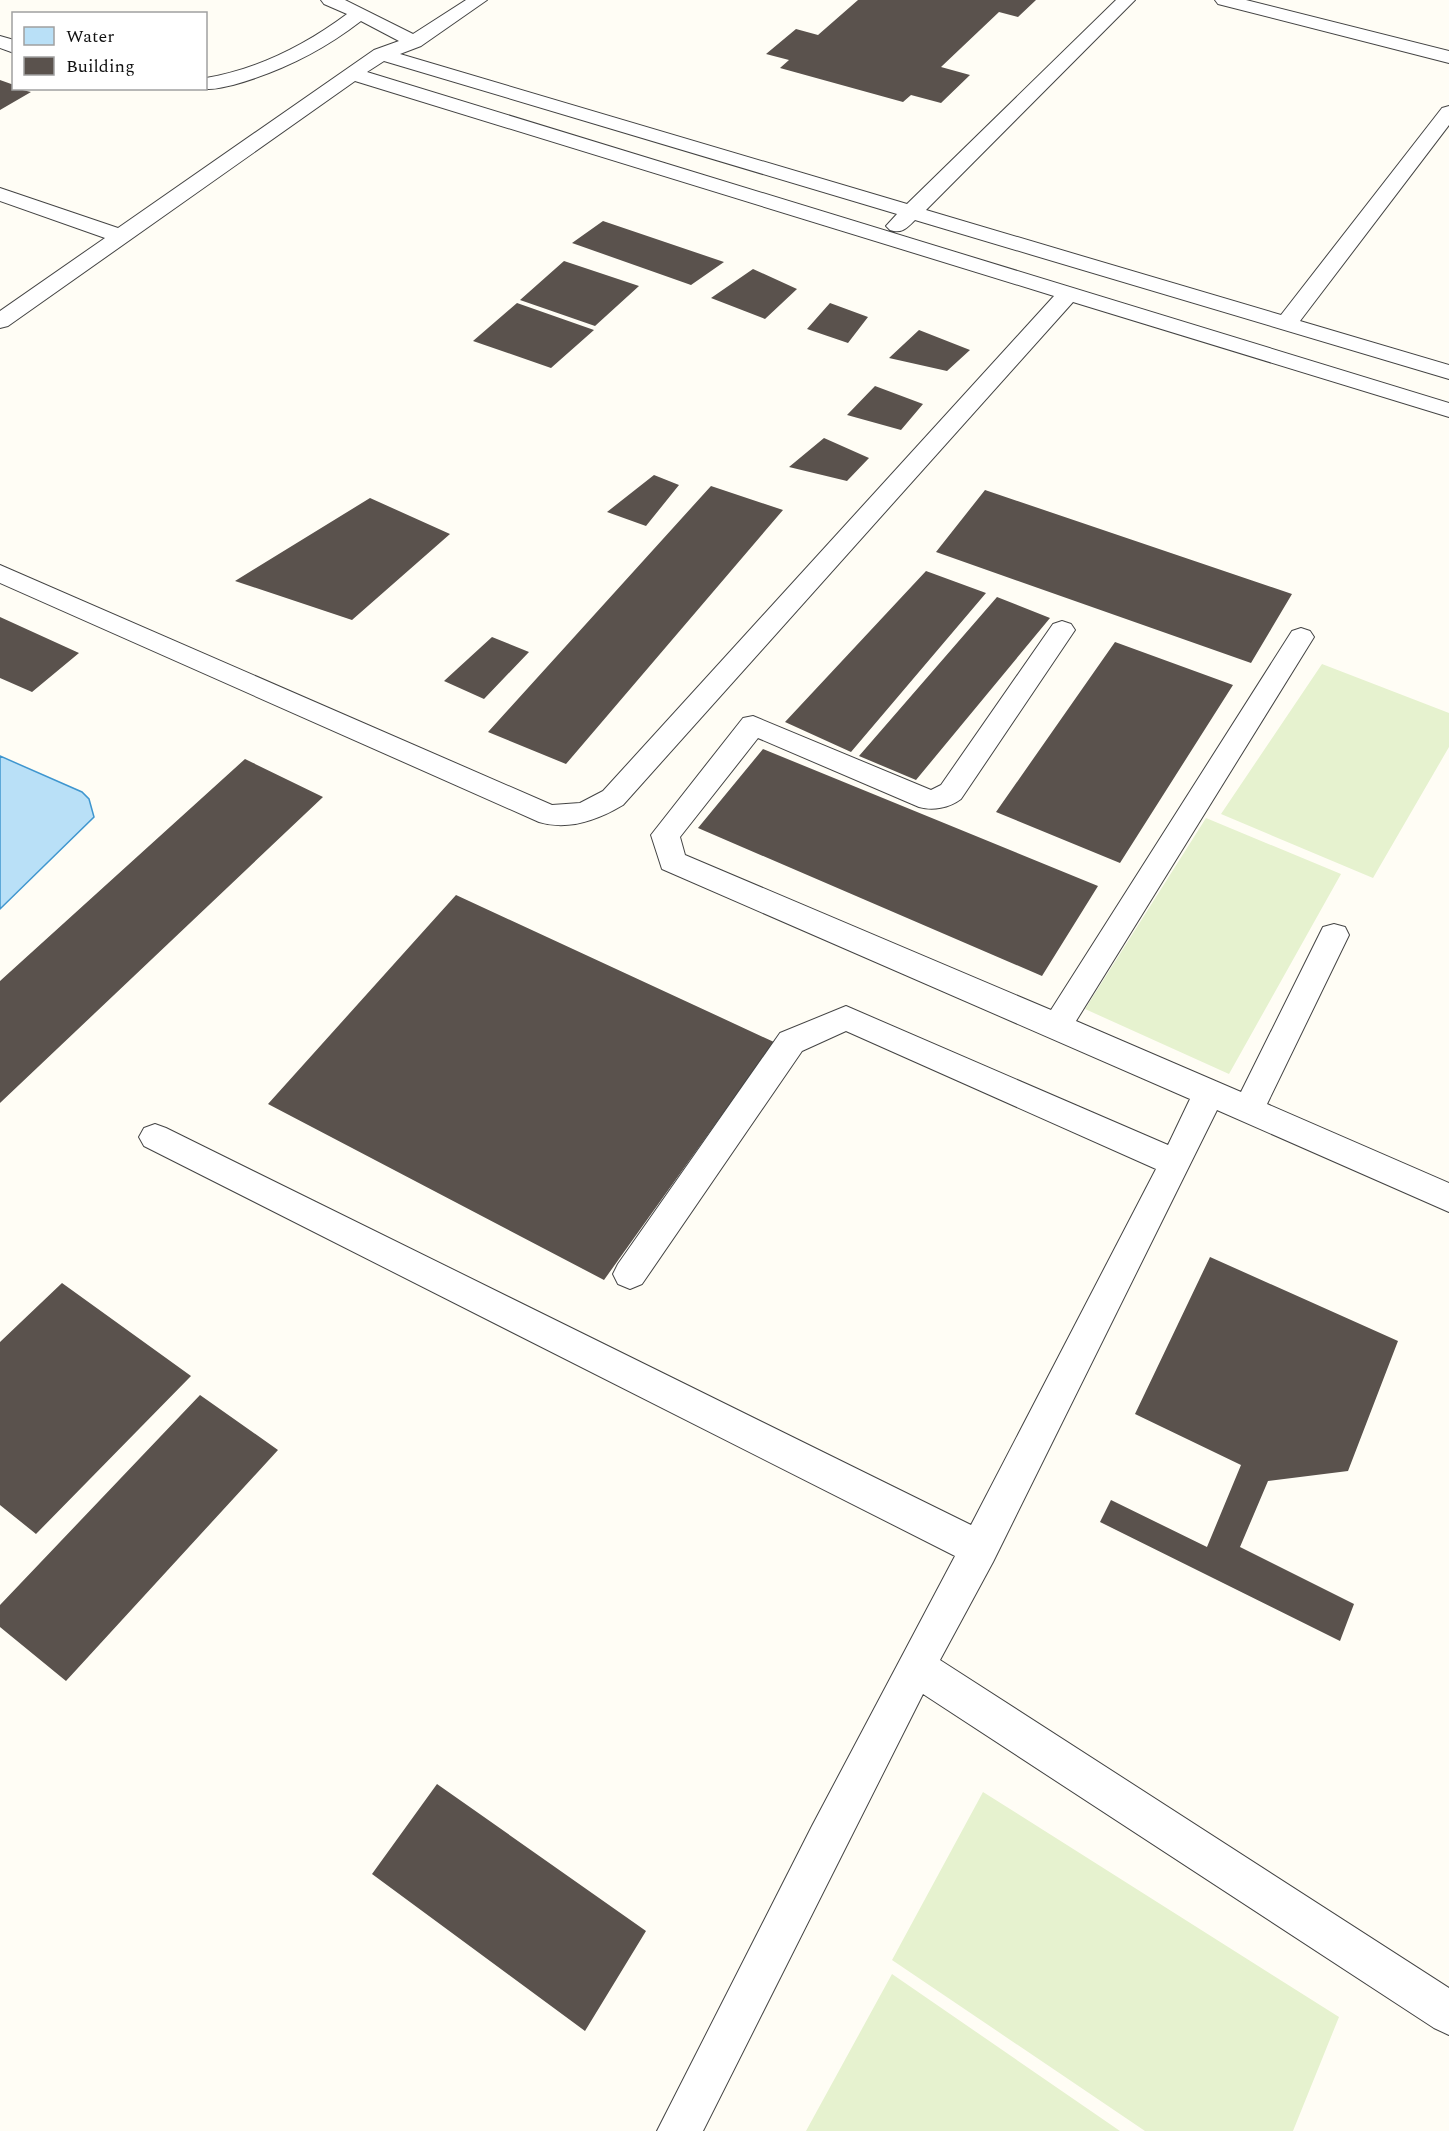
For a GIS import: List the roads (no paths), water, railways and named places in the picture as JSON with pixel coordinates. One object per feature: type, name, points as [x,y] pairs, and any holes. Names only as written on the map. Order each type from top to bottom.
[{"type":"lane","points":[[330,0],[414,42]]},
{"type":"lane","points":[[0,321],[381,54],[414,42],[478,0]]},
{"type":"lane","points":[[886,237],[1126,0]]},
{"type":"lane","points":[[1224,0],[1449,57]]},
{"type":"lane","points":[[207,84],[257,72],[297,54],[334,33],[360,13]]},
{"type":"lane","points":[[381,54],[1449,372]]},
{"type":"lane","points":[[352,74],[1449,410]]},
{"type":"lane","points":[[1286,324],[1449,112]]},
{"type":"lane","points":[[0,194],[120,236]]},
{"type":"lane","points":[[0,573],[549,815],[573,816],[594,809],[613,798],[1069,293]]},
{"type":"lane","points":[[1062,630],[951,792],[944,797],[929,800],[753,725],[665,835],[672,861],[1057,1026],[1449,1198]]},
{"type":"lane","points":[[1057,1026],[1301,637]]},
{"type":"lane","points":[[1248,1110],[1334,935]]},
{"type":"lane","points":[[630,1274],[791,1042],[846,1018],[1176,1163]]},
{"type":"lane","points":[[679,2131],[916,1667],[980,1550],[1176,1163],[1209,1093]]},
{"type":"lane","points":[[155,1137],[980,1550]]},
{"type":"lane","points":[[916,1667],[1449,2013]]},
{"type":"water","points":[[0,756],[82,792],[89,799],[94,817],[0,909]]}]
